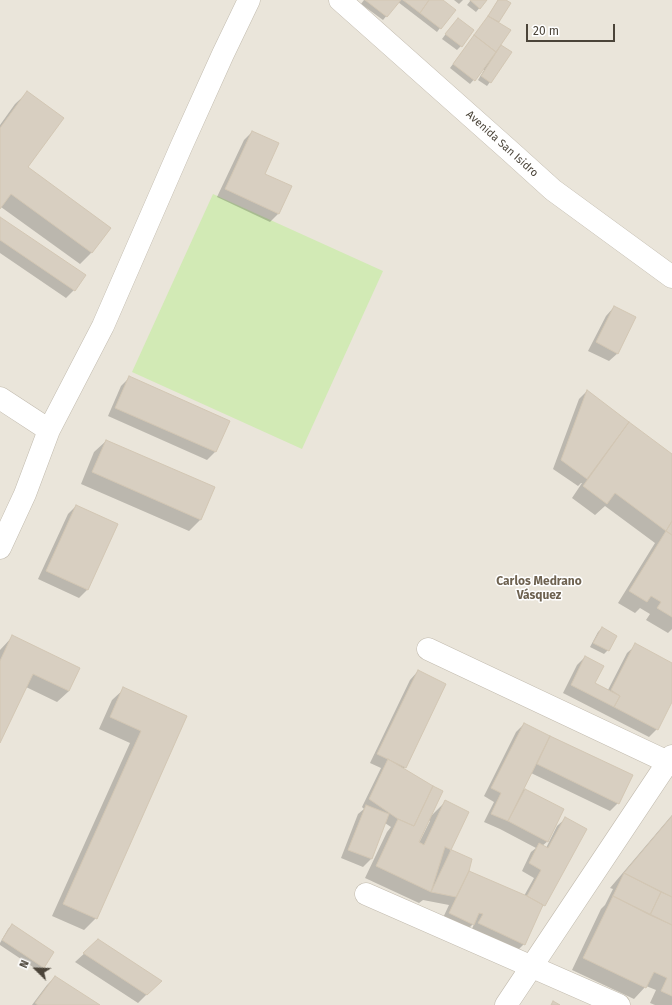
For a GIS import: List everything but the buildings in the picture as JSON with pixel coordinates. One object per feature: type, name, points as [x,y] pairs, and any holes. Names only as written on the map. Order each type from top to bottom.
[{"type":"street","points":[[0,548],[25,494],[49,430],[104,326],[181,147],[249,0]]},
{"type":"street","name":"Avenida San Isidro","points":[[340,0],[553,190],[672,277]]},
{"type":"street","points":[[0,398],[49,430]]},
{"type":"street","points":[[428,649],[671,760],[506,1005]]},
{"type":"street","points":[[366,894],[619,1005]]},
{"type":"shaded area","points":[[0,0],[672,0],[672,1005],[0,1005]]},
{"type":"green space","points":[[213,194],[383,271],[302,449],[132,372]]},
{"type":"district","name":"Carlos Medrano Vásquez","points":[[539,589]]}]
